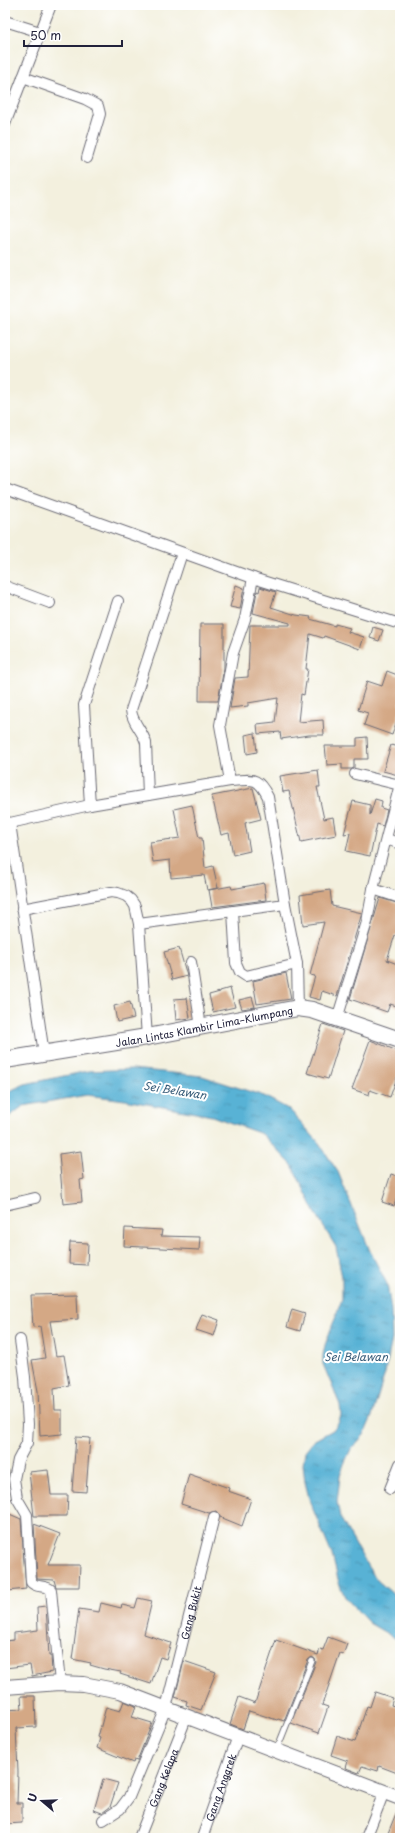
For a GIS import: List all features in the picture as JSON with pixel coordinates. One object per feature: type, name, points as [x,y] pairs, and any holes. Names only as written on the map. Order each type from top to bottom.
[{"type":"main road","name":"Jalan Lintas Klambir Lima–Klumpang","points":[[5,1060],[147,1037],[298,1008],[338,1019],[400,1040]]},
{"type":"street","points":[[5,124],[8,106],[23,77],[51,5]]},
{"type":"street","points":[[5,21],[40,32]]},
{"type":"street","points":[[23,77],[85,99],[98,106],[100,114],[87,158]]},
{"type":"street","points":[[5,489],[253,578],[400,624]]},
{"type":"street","points":[[148,795],[146,743],[132,718],[131,710],[182,553]]},
{"type":"street","points":[[230,781],[220,725],[233,653],[245,619],[253,578]]},
{"type":"street","points":[[5,586],[50,603]]},
{"type":"street","points":[[90,805],[84,705],[118,601]]},
{"type":"street","points":[[338,1019],[367,922],[373,889],[400,784],[355,774]]},
{"type":"street","points":[[44,1054],[22,908],[7,822],[90,805],[230,781],[253,780],[262,785],[268,797],[285,904],[297,964],[298,1008]]},
{"type":"street","points":[[387,839],[400,844]]},
{"type":"street","points":[[373,889],[400,898]]},
{"type":"street","points":[[22,908],[111,892],[118,893],[131,900],[135,906],[139,924],[147,1037]]},
{"type":"street","points":[[139,924],[285,904]]},
{"type":"street","points":[[233,911],[236,963],[240,972],[246,976],[297,964]]},
{"type":"street","points":[[191,962],[202,1027]]},
{"type":"street","points":[[5,1205],[35,1198]]},
{"type":"street","points":[[20,1340],[25,1377],[28,1424],[27,1443],[18,1460],[14,1479],[17,1498],[27,1515],[31,1582],[35,1585],[48,1587],[51,1590],[60,1683]]},
{"type":"street","points":[[390,1489],[400,1464]]},
{"type":"street","name":"Gang Bukit","points":[[103,1820],[120,1809],[129,1798],[166,1708],[214,1517]]},
{"type":"street","points":[[5,1687],[60,1683],[83,1684],[120,1691],[400,1798]]},
{"type":"street","name":"Gang Kelapa","points":[[139,1838],[187,1716]]},
{"type":"street","name":"Gang Anggrek","points":[[202,1838],[238,1736]]},
{"type":"street","points":[[366,1838],[384,1792]]},
{"type":"lane","points":[[276,1751],[312,1660]]},
{"type":"water","name":"Sei Belawan","points":[[133,1069],[202,1076],[264,1096],[290,1110],[319,1143],[338,1172],[370,1251],[387,1284],[391,1309],[392,1339],[385,1373],[372,1416],[364,1435],[351,1449],[344,1464],[340,1476],[337,1502],[340,1517],[368,1567],[378,1581],[400,1600],[400,1641],[369,1623],[345,1597],[339,1583],[332,1555],[310,1502],[305,1482],[303,1464],[305,1451],[313,1441],[333,1430],[339,1422],[341,1415],[340,1405],[323,1364],[323,1355],[325,1345],[342,1299],[342,1277],[336,1247],[317,1216],[292,1165],[262,1134],[212,1116],[125,1100],[87,1095],[23,1106],[5,1120],[5,1093],[25,1084],[88,1071]]},
{"type":"building","points":[[236,585],[244,588],[240,609],[230,607]]},
{"type":"building","points":[[260,587],[276,592],[271,607],[296,615],[311,617],[310,619],[335,626],[335,624],[350,628],[348,632],[364,637],[360,649],[324,636],[323,638],[310,634],[306,669],[308,669],[304,695],[301,694],[298,722],[323,720],[324,735],[309,735],[281,739],[280,732],[258,734],[257,724],[275,722],[278,698],[248,703],[248,706],[230,708],[235,678],[248,677],[250,625],[290,625],[290,623],[253,613],[257,591],[259,592]]},
{"type":"building","points":[[200,624],[224,624],[224,668],[218,701],[199,701]]},
{"type":"building","points":[[373,627],[383,630],[379,641],[370,638]]},
{"type":"building","points":[[387,671],[400,676],[400,711],[392,735],[364,725],[368,713],[358,710],[367,681],[382,686]]},
{"type":"building","points":[[255,733],[257,752],[247,754],[245,735]]},
{"type":"building","points":[[367,737],[368,759],[354,759],[354,768],[352,769],[342,769],[342,764],[327,765],[325,746],[357,746],[357,738]]},
{"type":"building","points":[[391,745],[400,747],[400,768],[398,775],[383,771]]},
{"type":"building","points":[[318,770],[320,787],[317,787],[324,819],[333,817],[336,835],[301,842],[289,791],[283,792],[280,776]]},
{"type":"building","points":[[253,788],[261,819],[245,823],[250,851],[233,855],[229,833],[221,835],[212,796]]},
{"type":"building","points":[[375,799],[382,801],[381,808],[387,810],[383,826],[377,824],[370,856],[346,851],[350,833],[344,834],[353,801],[370,805],[370,815]]},
{"type":"building","points":[[192,805],[199,838],[202,838],[205,868],[213,866],[218,888],[207,890],[204,875],[171,878],[170,860],[153,862],[150,842],[180,838],[174,809]]},
{"type":"building","points":[[264,883],[266,900],[212,907],[209,890],[231,886],[232,889]]},
{"type":"building","points":[[330,890],[332,906],[362,913],[337,996],[322,991],[320,1000],[309,997],[315,976],[310,975],[324,922],[303,925],[300,895]]},
{"type":"building","points":[[380,898],[400,904],[400,936],[395,935],[387,960],[400,965],[400,1007],[390,1004],[387,1012],[350,999]]},
{"type":"building","points":[[179,948],[187,976],[172,980],[164,952]]},
{"type":"building","points":[[286,973],[291,999],[257,1004],[253,981]]},
{"type":"building","points":[[230,988],[235,1007],[213,1012],[209,995]]},
{"type":"building","points":[[252,997],[255,1007],[242,1009],[239,1000]]},
{"type":"building","points":[[187,998],[190,1018],[176,1020],[174,999]]},
{"type":"building","points":[[130,1002],[134,1018],[117,1022],[114,1006]]},
{"type":"building","points":[[323,1024],[343,1031],[328,1079],[307,1073]]},
{"type":"building","points":[[370,1040],[400,1052],[400,1069],[390,1097],[370,1090],[369,1095],[352,1089]]},
{"type":"building","points":[[81,1151],[84,1179],[80,1180],[82,1202],[63,1204],[59,1154]]},
{"type":"building","points":[[391,1174],[400,1177],[400,1188],[394,1206],[382,1202]]},
{"type":"building","points":[[125,1228],[162,1230],[161,1236],[200,1237],[199,1250],[124,1246]]},
{"type":"building","points":[[70,1242],[88,1243],[87,1265],[69,1264]]},
{"type":"building","points":[[77,1294],[78,1319],[50,1321],[56,1356],[64,1355],[69,1385],[54,1388],[55,1410],[62,1410],[62,1434],[40,1436],[38,1391],[32,1360],[45,1358],[40,1326],[33,1327],[31,1295]]},
{"type":"building","points":[[292,1309],[305,1313],[300,1331],[287,1327]]},
{"type":"building","points":[[202,1314],[219,1320],[214,1336],[196,1330]]},
{"type":"building","points":[[76,1437],[90,1438],[86,1492],[72,1491]]},
{"type":"building","points":[[48,1470],[51,1495],[68,1495],[67,1516],[34,1516],[29,1472]]},
{"type":"building","points":[[189,1474],[229,1488],[228,1491],[251,1499],[242,1526],[220,1517],[216,1511],[209,1513],[181,1504]]},
{"type":"building","points":[[5,1512],[21,1519],[26,1589],[8,1591],[5,1564]]},
{"type":"building","points":[[34,1524],[60,1534],[48,1565],[80,1565],[79,1587],[56,1587],[54,1580],[37,1579]]},
{"type":"building","points":[[138,1598],[152,1601],[144,1634],[171,1643],[166,1659],[160,1657],[151,1684],[120,1674],[121,1672],[104,1669],[90,1665],[91,1663],[72,1659],[79,1609],[99,1612],[101,1603],[121,1608],[122,1605],[135,1608]]},
{"type":"building","points":[[46,1606],[49,1656],[51,1656],[52,1672],[32,1676],[30,1665],[5,1668],[5,1641],[14,1640],[14,1633],[38,1630],[37,1607]]},
{"type":"building","points":[[328,1637],[347,1644],[343,1655],[340,1653],[322,1705],[328,1707],[319,1733],[291,1723],[316,1662],[312,1657],[308,1660],[284,1721],[249,1711],[243,1729],[230,1724],[239,1697],[255,1703],[276,1640],[318,1655],[320,1649],[323,1650]]},
{"type":"building","points":[[184,1661],[216,1672],[201,1710],[186,1705],[187,1701],[175,1697]]},
{"type":"building","points":[[375,1692],[393,1698],[391,1705],[400,1708],[400,1774],[379,1766],[378,1771],[362,1766],[359,1773],[346,1768],[348,1761],[331,1755],[337,1736],[355,1742],[367,1706],[370,1707]]},
{"type":"building","points":[[21,1696],[35,1696],[36,1727],[16,1728],[18,1772],[17,1803],[22,1803],[22,1823],[5,1824],[5,1710],[22,1709]]},
{"type":"building","points":[[124,1701],[136,1706],[132,1717],[152,1723],[137,1761],[134,1760],[133,1763],[97,1748],[100,1738],[98,1737],[106,1707],[120,1711]]},
{"type":"building","points":[[103,1779],[118,1783],[110,1807],[102,1813],[94,1810]]},
{"type":"building","points":[[399,1806],[400,1838],[386,1838]]}]
